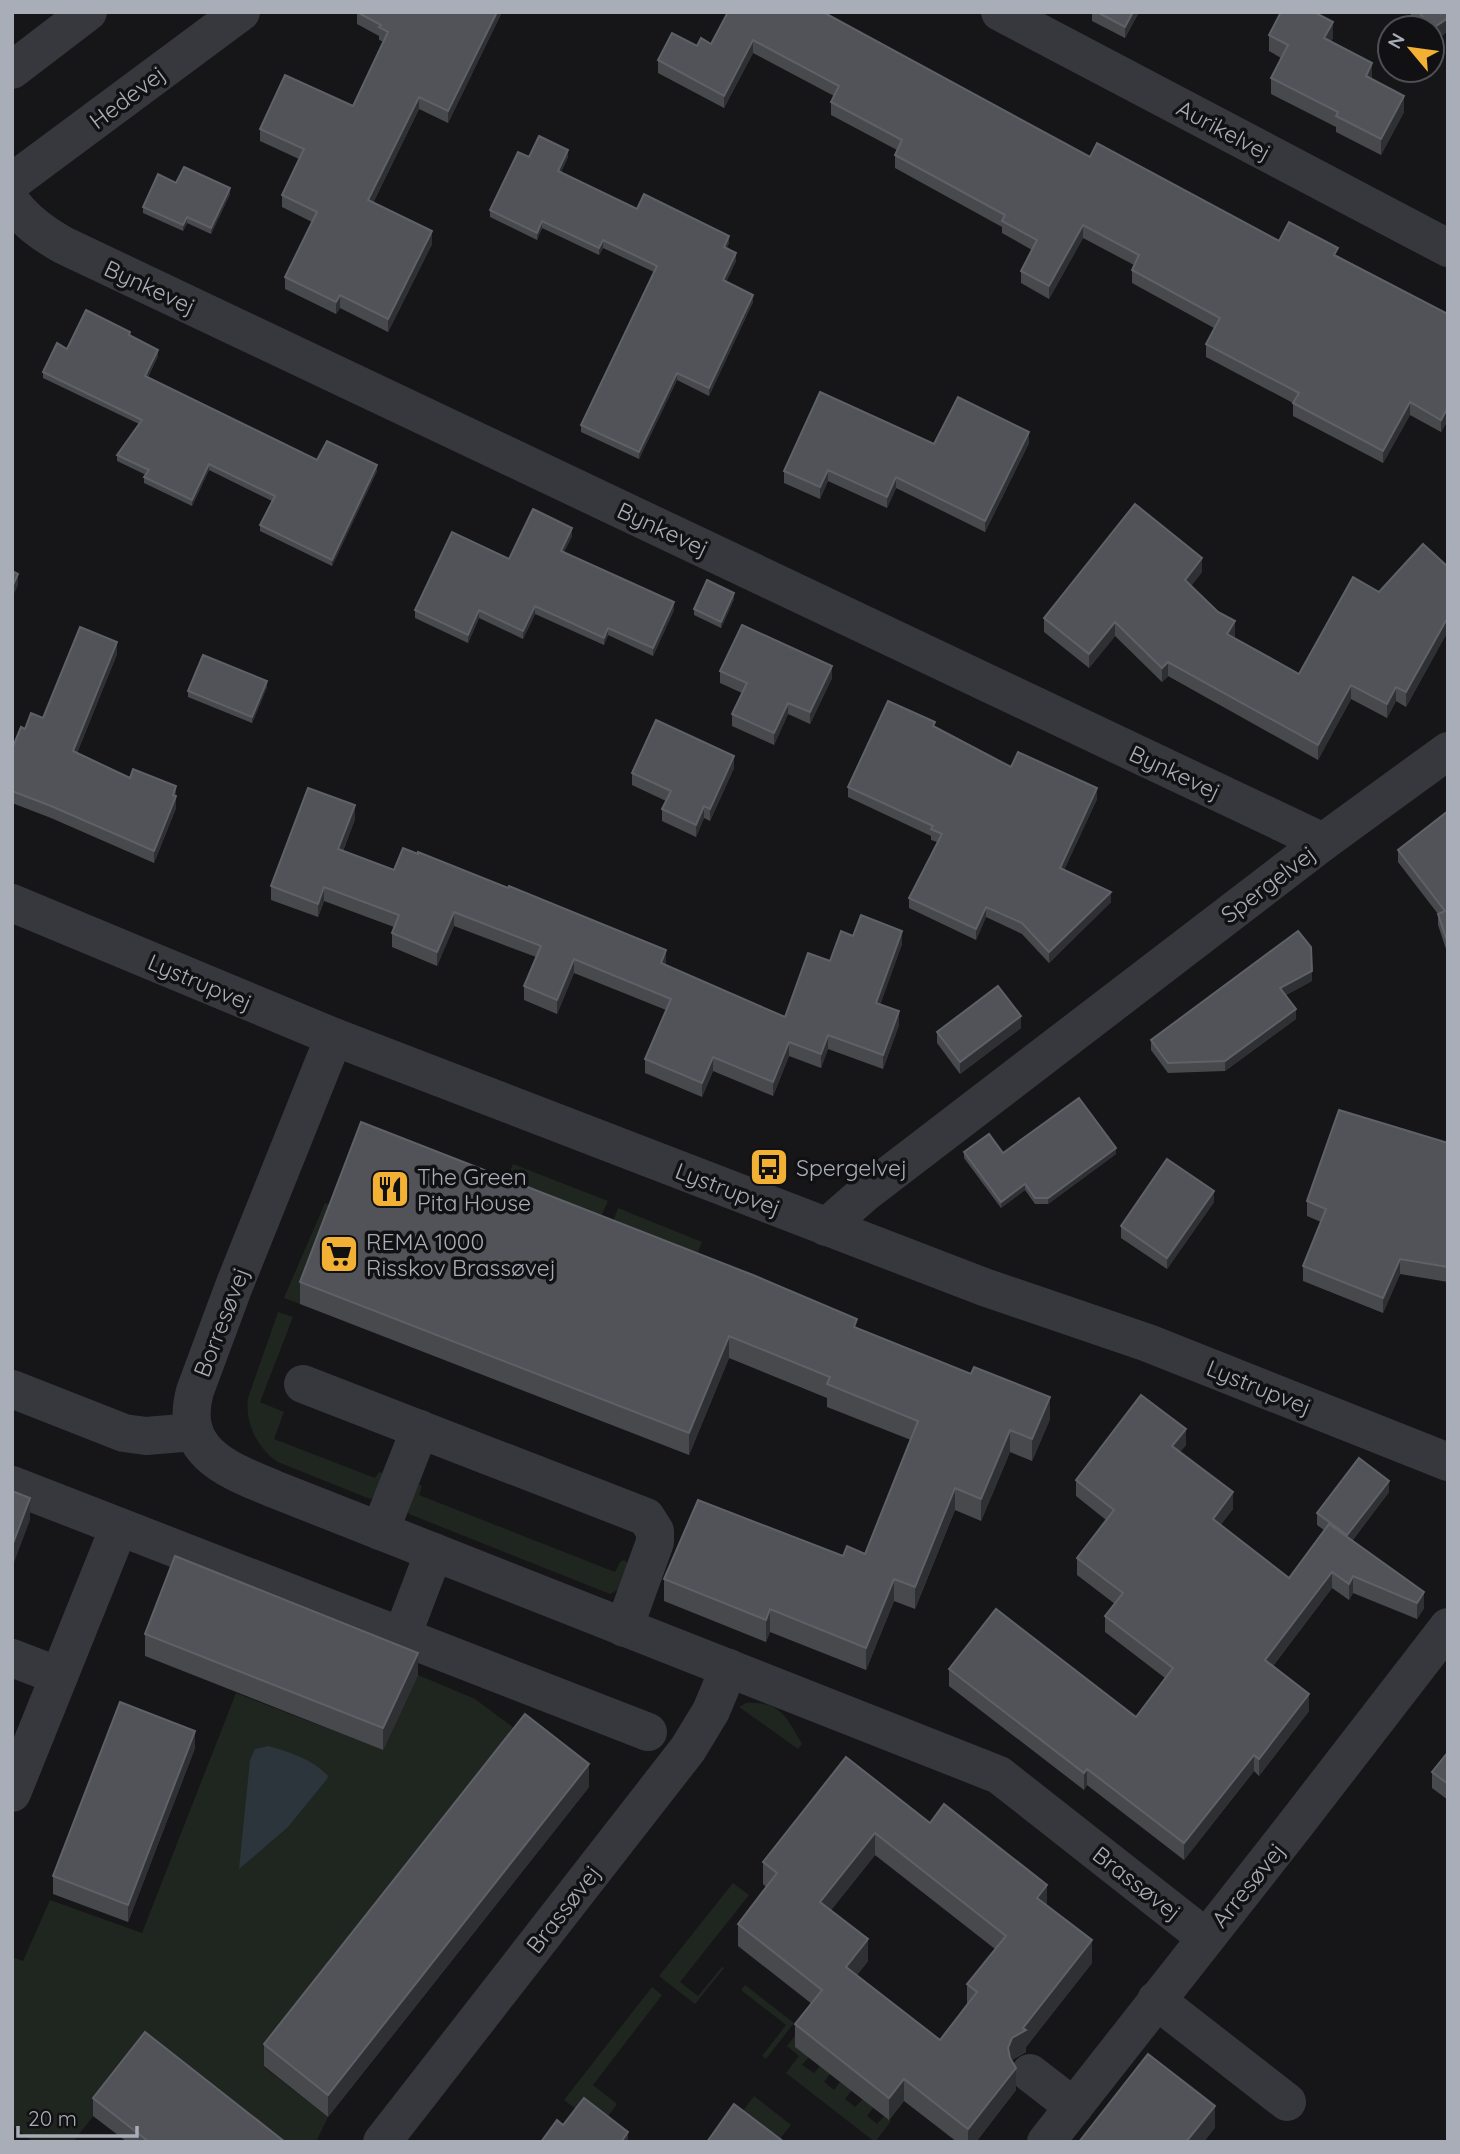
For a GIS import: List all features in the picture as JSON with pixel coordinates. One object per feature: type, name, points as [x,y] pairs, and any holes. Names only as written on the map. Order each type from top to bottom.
[{"type":"street","points":[[12,70],[88,12]]},
{"type":"street","name":"Hedevej","points":[[12,182],[242,12]]},
{"type":"street","name":"Aurikelvej","points":[[1000,12],[1448,248]]},
{"type":"street","name":"Bynkevej","points":[[12,203],[26,220],[43,234],[63,245],[1323,842]]},
{"type":"street","name":"Spergelvej","points":[[826,1227],[865,1193],[1323,842],[1448,751]]},
{"type":"street","name":"Lystrupvej","points":[[12,902],[334,1037],[984,1287],[1149,1343],[1448,1462]]},
{"type":"street","name":"Borresøvej","points":[[194,1432],[192,1402],[199,1378],[334,1037]]},
{"type":"street","points":[[303,1384],[642,1515],[656,1531],[655,1542],[624,1628]]},
{"type":"street","points":[[12,1389],[134,1435],[167,1436],[194,1432]]},
{"type":"street","points":[[380,1531],[420,1429]]},
{"type":"street","name":"Brassøvej","points":[[194,1432],[210,1455],[237,1473],[999,1775],[1205,1937]]},
{"type":"street","points":[[12,1485],[648,1732]]},
{"type":"street","points":[[12,1793],[119,1527]]},
{"type":"street","points":[[401,1636],[434,1552]]},
{"type":"street","name":"Arresøvej","points":[[1046,2142],[1448,1627]]},
{"type":"street","points":[[12,1658],[59,1676]]},
{"type":"street","name":"Brassøvej","points":[[382,2142],[688,1749],[711,1711],[729,1668]]},
{"type":"street","points":[[1156,2000],[1287,2102]]},
{"type":"street","points":[[1030,2073],[1074,2107]]},
{"type":"shaded area","points":[[513,1164],[608,1201],[593,1235],[499,1199]]},
{"type":"shaded area","points":[[325,1203],[337,1207],[300,1304],[284,1298]]},
{"type":"shaded area","points":[[618,1208],[702,1242],[689,1273],[606,1241]]},
{"type":"shaded area","points":[[278,1312],[293,1317],[260,1402],[284,1412],[274,1439],[375,1478],[379,1472],[383,1473],[376,1496],[370,1499],[278,1462],[258,1442],[248,1417],[248,1398]]},
{"type":"shaded area","points":[[419,1484],[422,1486],[419,1495],[615,1572],[624,1560],[628,1563],[618,1590],[610,1594],[409,1514],[406,1508]]},
{"type":"shaded area","points":[[418,1675],[475,1699],[525,1736],[264,2067],[328,2117],[316,2142],[263,2142],[145,2050],[73,2142],[33,2142],[12,2125],[12,1957],[23,1961],[50,1900],[142,1933],[236,1693],[383,1750]]},
{"type":"shaded area","points":[[746,1703],[767,1705],[781,1713],[802,1744],[798,1749],[739,1707]]},
{"type":"shaded area","points":[[268,1746],[308,1761],[328,1776],[288,1827],[239,1869],[250,1760],[255,1749]]},
{"type":"shaded area","points":[[733,1883],[749,1895],[680,1982],[698,1996],[722,1967],[724,1968],[695,2004],[659,1976]]},
{"type":"shaded area","points":[[745,1985],[794,2023],[766,2059],[762,2056],[786,2025],[741,1990]]},
{"type":"shaded area","points":[[652,1987],[662,1995],[593,2085],[617,2104],[600,2127],[564,2100]]},
{"type":"shaded area","points":[[810,2016],[809,2057],[802,2065],[814,2073],[820,2066],[830,2074],[824,2082],[834,2090],[840,2082],[852,2090],[845,2099],[855,2107],[863,2099],[874,2107],[867,2116],[877,2124],[884,2116],[891,2121],[875,2142],[786,2073],[799,2056],[787,2046]]},
{"type":"shaded area","points":[[754,2096],[791,2125],[778,2141],[738,2118]]},
{"type":"building","points":[[357,12],[497,12],[448,111],[419,97],[368,200],[432,231],[388,319],[340,295],[336,302],[285,277],[317,212],[282,195],[304,149],[260,129],[285,75],[353,106],[388,32]]},
{"type":"building","points":[[728,12],[823,12],[1090,157],[1097,143],[1279,241],[1289,222],[1338,248],[1334,255],[1448,314],[1448,407],[1441,420],[1410,402],[1383,451],[1293,403],[1299,393],[1206,344],[1220,318],[1132,270],[1139,255],[1083,225],[1049,286],[1021,271],[1037,240],[1002,221],[1005,215],[895,155],[902,140],[831,102],[839,86],[753,40],[724,96],[658,60],[672,33],[697,46],[701,38],[711,44]]},
{"type":"building","points":[[1097,12],[1133,12],[1125,27]]},
{"type":"building","points":[[1281,12],[1314,12],[1333,22],[1324,38],[1372,63],[1366,76],[1376,81],[1376,84],[1404,96],[1381,139],[1336,116],[1338,112],[1271,78],[1288,45],[1269,35]]},
{"type":"building","points":[[1419,12],[1448,12],[1448,18],[1446,19],[1446,14]]},
{"type":"building","points":[[539,136],[568,150],[558,171],[637,209],[644,194],[729,236],[724,247],[736,253],[723,280],[753,295],[709,388],[677,373],[639,452],[581,425],[657,266],[603,240],[599,248],[542,221],[537,233],[490,210],[518,152],[529,157]]},
{"type":"building","points":[[184,167],[230,188],[211,228],[187,217],[183,225],[143,207],[158,174],[176,183]]},
{"type":"building","points":[[86,310],[130,332],[129,335],[158,350],[145,376],[317,460],[327,441],[377,465],[332,560],[260,525],[275,496],[209,464],[192,500],[144,477],[149,470],[117,455],[142,420],[43,372],[57,343],[67,349]]},
{"type":"building","points":[[820,392],[934,444],[958,397],[1029,432],[985,521],[896,477],[887,497],[828,470],[820,487],[784,471]]},
{"type":"building","points":[[1135,504],[1202,558],[1185,580],[1218,612],[1235,621],[1227,634],[1299,674],[1353,577],[1379,592],[1423,544],[1448,567],[1448,617],[1406,692],[1396,687],[1387,704],[1351,685],[1318,745],[1168,662],[1162,668],[1115,622],[1089,654],[1044,618]]},
{"type":"building","points":[[533,509],[572,528],[561,551],[674,602],[653,648],[608,628],[604,638],[535,606],[523,631],[479,610],[468,635],[415,610],[452,532],[509,559]]},
{"type":"building","points":[[12,571],[18,574],[12,587]]},
{"type":"building","points":[[707,580],[734,593],[721,622],[694,609]]},
{"type":"building","points":[[742,625],[832,666],[810,712],[788,703],[774,733],[732,714],[747,683],[720,671]]},
{"type":"building","points":[[80,627],[117,642],[73,751],[130,778],[133,769],[176,786],[173,795],[176,796],[154,851],[12,791],[12,749],[21,727],[25,729],[31,713],[43,718]]},
{"type":"building","points":[[203,655],[267,681],[252,717],[188,691]]},
{"type":"building","points":[[888,701],[935,722],[933,726],[1011,767],[1018,752],[1097,788],[1060,868],[1111,892],[1049,952],[1022,923],[986,907],[976,929],[909,898],[942,834],[931,829],[933,826],[848,787]]},
{"type":"building","points":[[656,720],[734,756],[710,809],[704,806],[696,825],[662,809],[671,791],[632,773]]},
{"type":"building","points":[[308,788],[355,805],[338,849],[394,870],[403,848],[508,888],[509,886],[666,950],[661,963],[785,1017],[808,953],[830,961],[841,931],[853,936],[861,915],[902,931],[876,1003],[899,1011],[883,1055],[828,1035],[821,1054],[789,1042],[773,1082],[713,1057],[702,1083],[645,1059],[671,999],[574,959],[557,1000],[524,986],[541,946],[454,912],[437,952],[392,933],[399,915],[324,887],[318,904],[271,886]]},
{"type":"building","points":[[1448,811],[1448,944],[1438,914],[1445,911],[1398,850]]},
{"type":"building","points":[[1298,931],[1311,947],[1312,971],[1280,988],[1296,1009],[1225,1061],[1168,1063],[1151,1040]]},
{"type":"building","points":[[998,986],[1021,1016],[960,1062],[937,1032]]},
{"type":"building","points":[[1079,1098],[1116,1148],[1048,1198],[1035,1198],[1025,1184],[1001,1202],[964,1152],[989,1134],[1003,1153]]},
{"type":"building","points":[[1339,1110],[1448,1143],[1448,1267],[1400,1259],[1383,1298],[1303,1266],[1326,1209],[1307,1201]]},
{"type":"building","points":[[361,1122],[753,1275],[857,1319],[854,1327],[971,1374],[974,1367],[1050,1397],[1032,1439],[1010,1430],[981,1499],[955,1488],[915,1587],[894,1579],[866,1648],[770,1609],[766,1620],[664,1579],[698,1500],[843,1556],[847,1546],[865,1554],[918,1421],[827,1384],[830,1377],[729,1336],[689,1433],[300,1282]]},
{"type":"building","points":[[1167,1159],[1214,1191],[1167,1258],[1121,1226]]},
{"type":"building","points":[[1141,1395],[1186,1429],[1172,1446],[1233,1492],[1213,1519],[1289,1578],[1329,1524],[1424,1592],[1417,1603],[1353,1576],[1349,1584],[1332,1572],[1265,1660],[1309,1694],[1259,1759],[1254,1755],[1184,1843],[1087,1769],[1084,1773],[949,1669],[996,1609],[1136,1717],[1173,1668],[1105,1616],[1123,1593],[1077,1558],[1114,1510],[1076,1480]]},
{"type":"building","points":[[1359,1458],[1389,1481],[1347,1535],[1317,1513]]},
{"type":"building","points":[[12,1491],[30,1498],[12,1546]]},
{"type":"building","points":[[175,1556],[418,1653],[383,1728],[145,1634]]},
{"type":"building","points":[[120,1702],[195,1731],[128,1905],[53,1876]]},
{"type":"building","points":[[525,1714],[589,1764],[328,2095],[264,2044]]},
{"type":"building","points":[[1448,1752],[1448,1784],[1432,1772]]},
{"type":"building","points":[[846,1757],[930,1823],[944,1804],[1047,1885],[1037,1898],[1092,1940],[1023,2028],[1026,2030],[1012,2038],[1008,2048],[1016,2068],[968,2129],[904,2079],[889,2098],[795,2024],[822,1990],[738,1924],[777,1873],[763,1862]],"holes":[[[875,1833],[1006,1936],[967,1984],[977,1992],[940,2040],[846,1967],[868,1939],[820,1902]]]},
{"type":"building","points":[[145,2032],[285,2142],[149,2142],[93,2098]]},
{"type":"building","points":[[1148,2054],[1215,2106],[1186,2142],[1079,2142]]},
{"type":"building","points":[[584,2098],[628,2132],[621,2142],[541,2142],[557,2120],[563,2125]]},
{"type":"building","points":[[734,2104],[784,2142],[707,2142]]},
{"type":"place","name":"Spergelvej","points":[[769,1167]]},
{"type":"place","name":"The Green Pita House","points":[[390,1189]]},
{"type":"place","name":"REMA 1000 Risskov Brassøvej","points":[[339,1254]]}]
